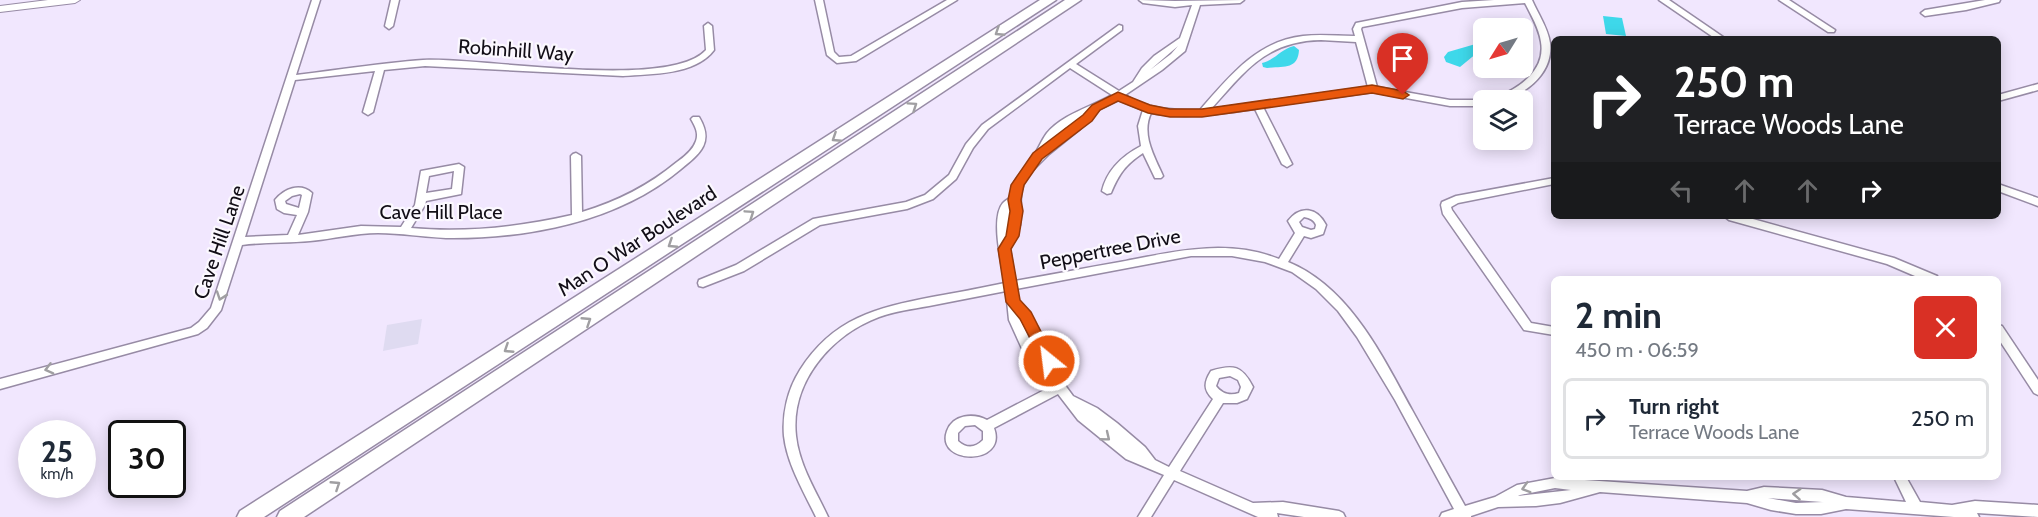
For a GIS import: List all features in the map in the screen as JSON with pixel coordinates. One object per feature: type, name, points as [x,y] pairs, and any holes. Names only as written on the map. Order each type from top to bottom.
[{"type":"main road","name":"Man O War Boulevard","points":[[248,517],[1049,0]]},
{"type":"main road","name":"Man O War Boulevard","points":[[287,517],[1074,0]]},
{"type":"street","points":[[0,9],[75,0]]},
{"type":"street","name":"Cave Hill Lane","points":[[0,384],[194,331],[203,325],[216,310],[316,0]]},
{"type":"street","points":[[389,26],[395,0]]},
{"type":"street","points":[[819,0],[830,52],[834,58],[842,61],[863,55],[953,0]]},
{"type":"street","points":[[1143,0],[1175,4],[1194,1],[1240,0]]},
{"type":"street","points":[[1372,89],[1356,29],[1363,23],[1462,5],[1528,0],[1546,45],[1545,59],[1528,84],[1517,90]]},
{"type":"street","points":[[1664,0],[1718,36]]},
{"type":"street","points":[[1783,0],[1831,30]]},
{"type":"street","points":[[1925,13],[1996,0]]},
{"type":"street","points":[[1194,1],[1195,16],[1182,40],[1182,49],[1149,78],[1096,108],[1088,118],[1038,156],[1018,185],[1014,200],[1016,211],[1012,236],[1005,249],[1010,287],[1015,320],[1030,353],[1038,365],[1057,382],[1082,417],[1114,444],[1130,454],[1272,517]]},
{"type":"street","name":"Robinhill Way","points":[[291,78],[425,63],[613,74],[632,73],[690,64],[704,59],[710,50],[708,26]]},
{"type":"street","points":[[704,283],[740,268],[817,222],[907,205],[929,197],[953,177],[969,146],[985,127],[1119,28]]},
{"type":"street","points":[[1202,113],[1252,60],[1265,50],[1299,39],[1359,39]]},
{"type":"street","points":[[1071,64],[1118,96],[1148,109],[1170,113],[1202,113],[1372,89],[1450,103],[1473,103]]},
{"type":"street","points":[[368,112],[380,68]]},
{"type":"street","points":[[2001,97],[2038,87]]},
{"type":"street","points":[[1258,106],[1287,164]]},
{"type":"street","points":[[1148,109],[1141,124],[1146,147],[1158,176]]},
{"type":"street","name":"Cave Hill Place","points":[[240,241],[320,237],[367,230],[404,230],[447,234],[482,233],[527,228],[577,216],[637,195],[680,166],[702,140],[702,129],[696,119]]},
{"type":"street","points":[[1107,191],[1112,177],[1132,154],[1146,147]]},
{"type":"street","points":[[576,156],[577,216]]},
{"type":"street","points":[[1551,182],[1456,200],[1446,205],[1447,211],[1528,327],[1551,331]]},
{"type":"street","points":[[2001,188],[2038,202]]},
{"type":"street","points":[[404,230],[420,205],[420,198]]},
{"type":"street","points":[[292,237],[303,212]]},
{"type":"street","points":[[1740,219],[1890,261],[1926,276]]},
{"type":"street","points":[[1282,263],[1301,232]]},
{"type":"street","name":"Peppertree Drive","points":[[822,517],[798,465],[790,434],[790,416],[795,393],[805,370],[814,357],[840,333],[872,316],[913,304],[1191,252],[1234,252],[1282,263],[1327,291],[1359,327],[1464,515]]},
{"type":"street","points":[[2001,334],[2038,390]]},
{"type":"street","points":[[987,426],[1057,382]]},
{"type":"street","points":[[1144,517],[1220,398]]},
{"type":"street","points":[[1902,480],[1916,508]]},
{"type":"street","points":[[1446,517],[1464,515],[1498,502],[1526,502],[1576,495],[1599,487],[1747,497],[1771,506],[1828,509],[1846,503],[1949,510],[1975,507],[2038,511]]},
{"type":"street","points":[[1251,506],[1283,508],[1339,517]]},
{"type":"street","points":[[1949,510],[1974,517]]},
{"type":"shaded area","points":[[422,319],[418,344],[383,351],[387,325]]},
{"type":"water","points":[[1603,16],[1622,18],[1626,36],[1606,34]]},
{"type":"water","points":[[1473,45],[1473,56],[1460,67],[1446,62],[1444,57],[1448,52]]},
{"type":"water","points":[[1294,46],[1299,50],[1293,64],[1284,67],[1263,67],[1262,63]]},
{"type":"route","points":[[1049,361],[1026,316],[1013,302],[1006,269],[1005,249],[1012,236],[1016,211],[1014,200],[1025,172],[1038,156],[1088,118],[1096,108],[1118,96],[1148,109],[1170,113],[1202,113],[1372,89],[1403,95]]}]
